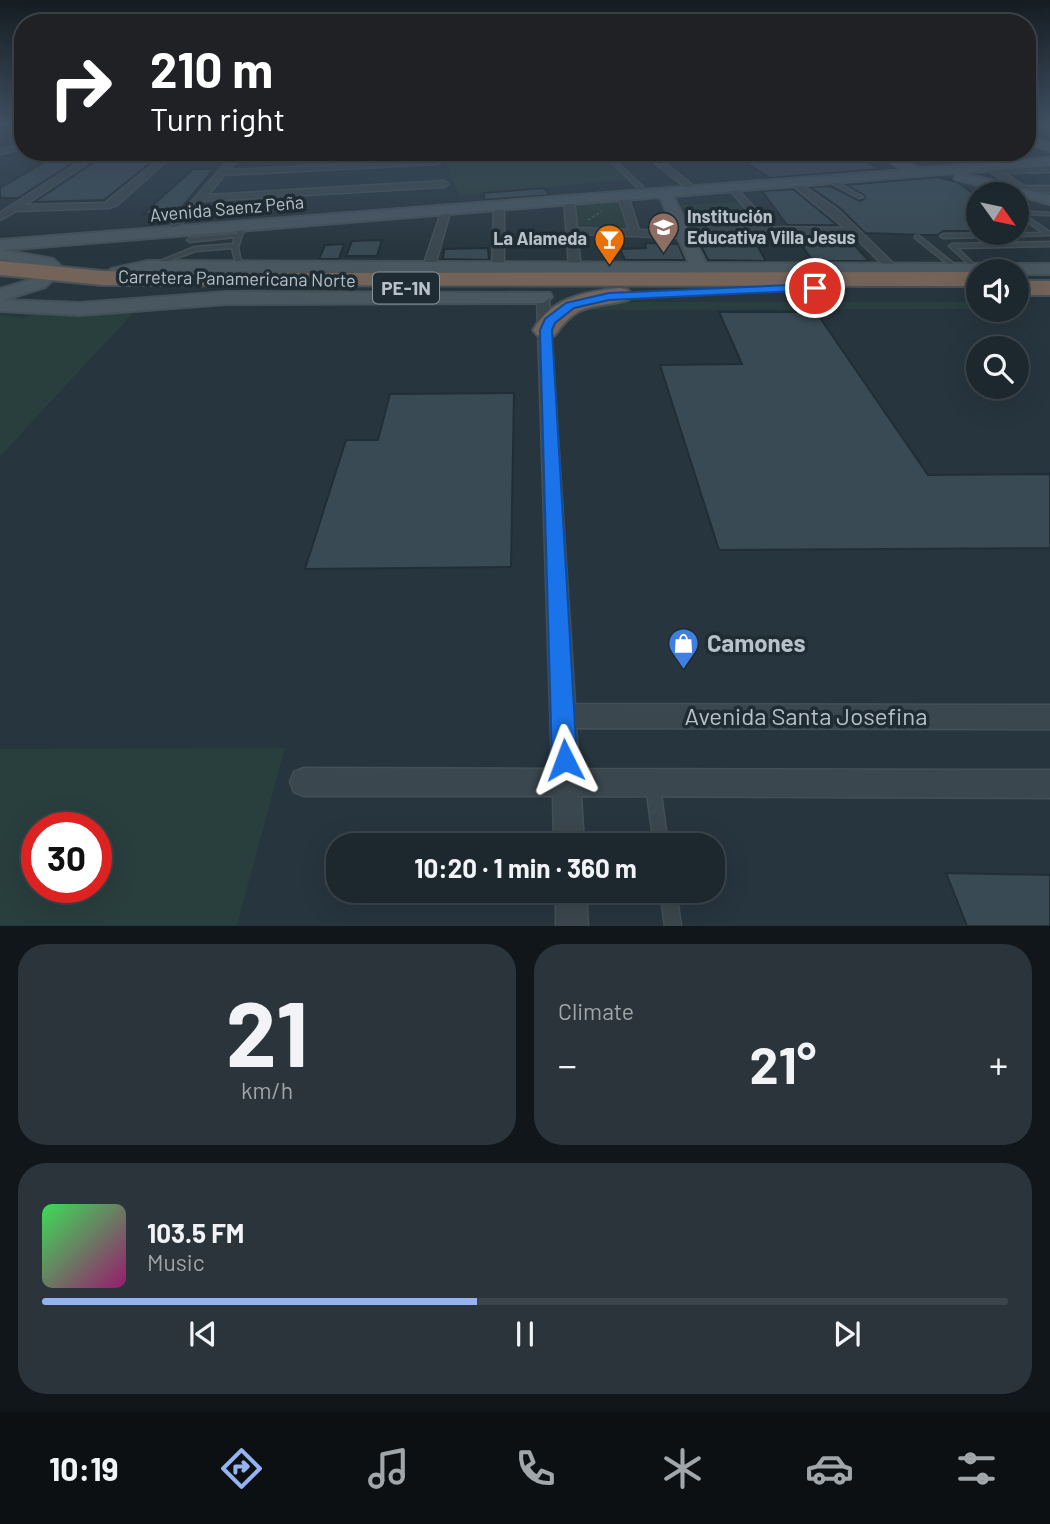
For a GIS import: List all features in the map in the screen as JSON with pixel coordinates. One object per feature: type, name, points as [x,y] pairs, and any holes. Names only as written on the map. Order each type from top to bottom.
[{"type":"highway","points":[[599,280],[700,267]]},
{"type":"highway","name":"Carretera Panamericana Norte","points":[[0,268],[146,288],[773,287],[966,279]]},
{"type":"highway","points":[[46,273],[149,273]]},
{"type":"highway","name":"Carretera Panamericana Norte","points":[[0,279],[46,273],[149,273],[599,280],[966,279]]},
{"type":"highway","points":[[1029,279],[1050,279]]},
{"type":"highway","points":[[543,297],[773,287]]},
{"type":"highway","points":[[1029,288],[1050,289]]},
{"type":"highway","points":[[546,330],[552,318],[570,306],[620,295]]},
{"type":"main road","points":[[907,166],[993,179],[1050,200]]},
{"type":"main road","points":[[910,166],[916,169]]},
{"type":"main road","name":"Avenida Saenz Peña","points":[[0,245],[240,231],[451,208],[620,196],[943,166]]},
{"type":"main road","points":[[993,179],[1036,166]]},
{"type":"main road","name":"Avenida Saenz Peña","points":[[451,208],[497,200],[641,188],[733,188],[916,169]]},
{"type":"main road","points":[[665,192],[700,267]]},
{"type":"main road","points":[[0,254],[46,273]]},
{"type":"main road","points":[[240,274],[428,269],[700,267],[956,268],[966,273]]},
{"type":"main road","points":[[1029,272],[1050,269]]},
{"type":"main road","points":[[0,295],[46,273]]},
{"type":"main road","points":[[0,305],[80,309],[227,298],[543,297]]},
{"type":"street","points":[[0,218],[78,166]]},
{"type":"street","points":[[14,208],[106,206],[156,166]]},
{"type":"street","points":[[182,235],[199,198],[226,166]]},
{"type":"street","points":[[219,173],[311,166]]},
{"type":"street","points":[[428,269],[451,208],[439,166]]},
{"type":"street","points":[[664,166],[690,188]]},
{"type":"street","points":[[993,179],[1050,169]]},
{"type":"street","points":[[993,179],[1022,189],[1050,189]]},
{"type":"street","points":[[795,183],[835,212],[892,268]]},
{"type":"street","points":[[199,198],[444,184]]},
{"type":"street","points":[[733,188],[770,230]]},
{"type":"street","points":[[620,196],[635,233]]},
{"type":"street","points":[[569,200],[575,268]]},
{"type":"street","points":[[498,268],[499,205]]},
{"type":"street","points":[[570,231],[852,231]]},
{"type":"street","points":[[543,297],[568,833]]},
{"type":"street","name":"Avenida Santa Josefina","points":[[562,716],[1050,717]]},
{"type":"street","points":[[304,782],[1050,784]]},
{"type":"street","points":[[571,903],[572,926]]},
{"type":"lane","points":[[618,166],[641,188]]},
{"type":"lane","points":[[825,177],[861,197]]},
{"type":"lane","points":[[1029,213],[1050,214]]},
{"type":"lane","points":[[1029,220],[1050,235]]},
{"type":"lane","points":[[240,231],[234,246],[240,274]]},
{"type":"lane","points":[[182,235],[195,249]]},
{"type":"lane","points":[[943,236],[1050,235]]},
{"type":"lane","points":[[917,237],[956,268]]},
{"type":"lane","points":[[966,264],[952,246],[1050,244]]},
{"type":"lane","points":[[149,273],[195,249],[234,246]]},
{"type":"lane","points":[[652,782],[659,833]]},
{"type":"lane","points":[[670,903],[673,926]]},
{"type":"path","points":[[570,231],[618,200],[620,196]]},
{"type":"green space","points":[[448,166],[624,166],[644,185],[633,186],[626,180],[459,195]]},
{"type":"green space","points":[[623,194],[637,235],[573,233],[568,198]]},
{"type":"green space","points":[[741,202],[760,227],[692,227],[680,205]]},
{"type":"green space","points":[[636,302],[966,302],[966,309],[589,310]]},
{"type":"green space","points":[[134,312],[0,456],[0,315],[25,318],[29,315]]},
{"type":"green space","points":[[285,748],[237,925],[0,925],[0,749]]},
{"type":"building","points":[[37,166],[68,166],[18,198],[0,198],[0,188]]},
{"type":"building","points":[[88,166],[146,166],[104,200],[34,202]]},
{"type":"building","points":[[752,166],[875,166],[881,169],[770,178]]},
{"type":"building","points":[[193,169],[214,169],[178,212],[143,214]]},
{"type":"building","points":[[937,177],[957,182],[966,188],[966,231],[943,231],[938,235],[865,233],[840,208],[810,187],[830,186],[860,201],[865,198],[846,185]]},
{"type":"building","points":[[544,188],[550,195],[484,200],[484,193]]},
{"type":"building","points":[[793,189],[837,225],[787,225],[762,191]]},
{"type":"building","points":[[795,236],[847,237],[869,261],[813,261]]},
{"type":"building","points":[[753,238],[766,261],[708,260],[700,244],[705,244],[702,239]]},
{"type":"building","points":[[382,240],[377,256],[346,256],[352,241]]},
{"type":"building","points":[[645,243],[678,244],[685,260],[625,260],[620,249],[646,248]]},
{"type":"building","points":[[344,244],[339,259],[319,259],[325,245]]},
{"type":"building","points":[[488,248],[489,260],[443,259],[444,249]]},
{"type":"building","points":[[719,312],[816,312],[928,475],[1050,474],[1050,548],[719,550],[660,365],[742,364]]},
{"type":"building","points":[[514,393],[511,567],[305,569],[346,440],[378,440],[390,394]]},
{"type":"building","points":[[946,873],[1050,875],[1050,926],[967,926]]},
{"type":"place","name":"Institución Educativa Villa Jesus","points":[[664,254]]},
{"type":"place","name":"La Alameda","points":[[610,266]]},
{"type":"place","name":"Camones","points":[[684,671]]},
{"type":"route","points":[[565,760],[546,330],[549,321],[570,306],[609,296],[773,287],[815,288]]}]
